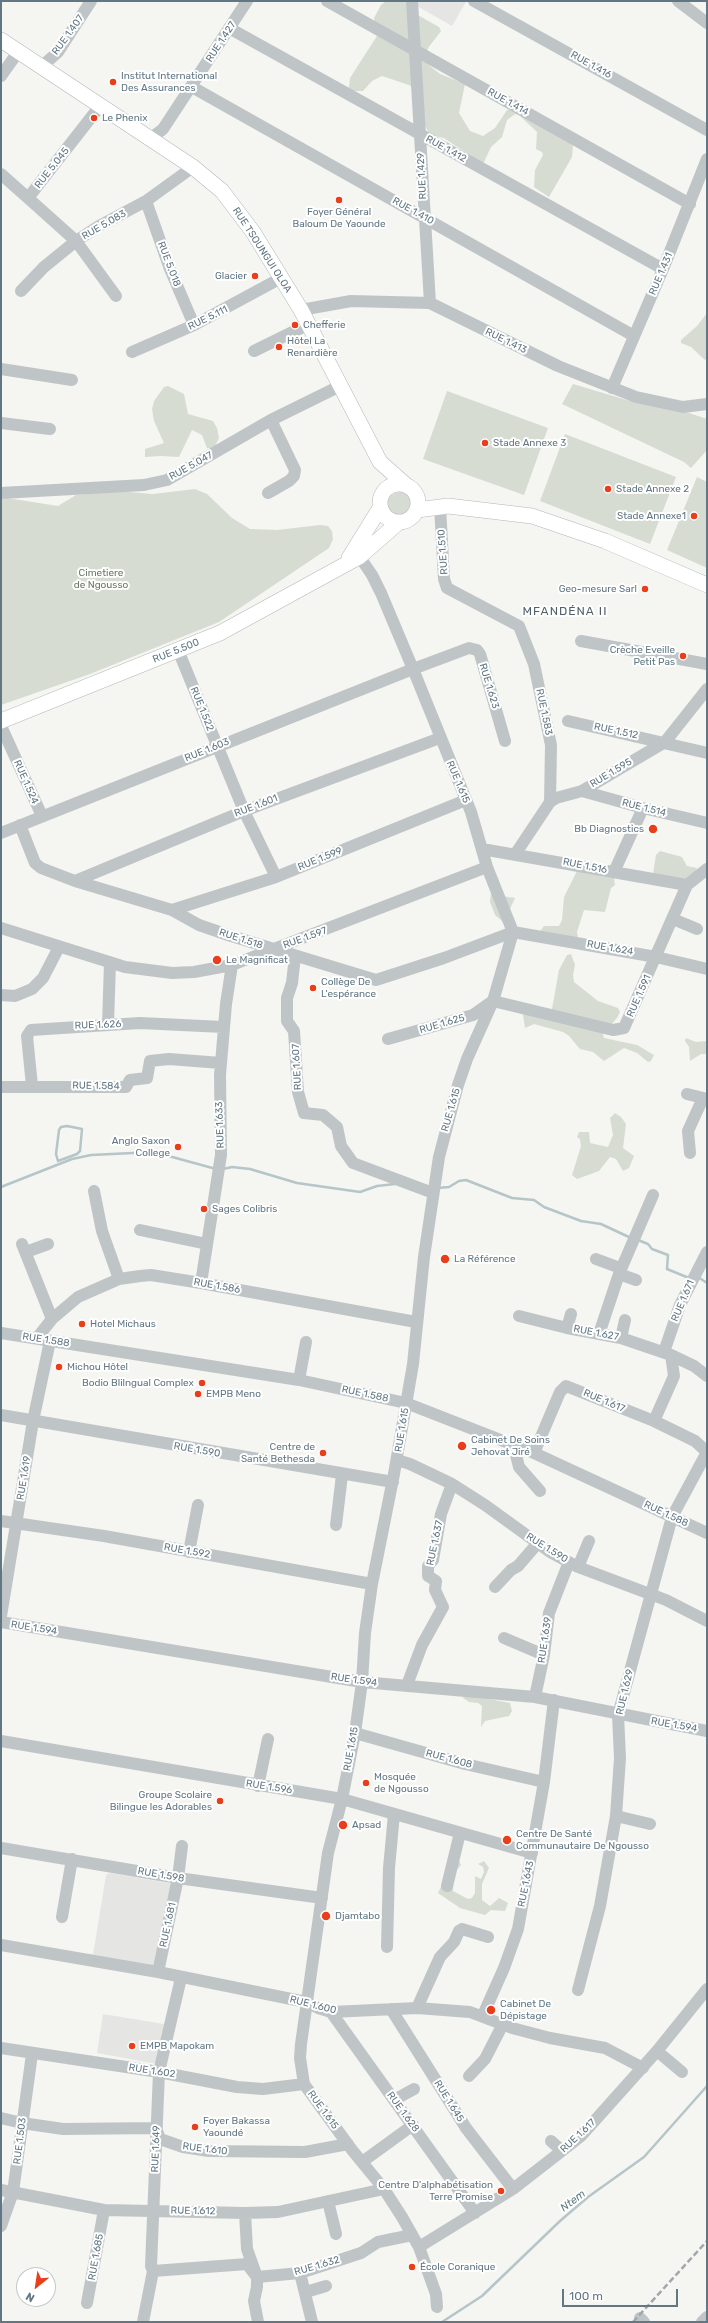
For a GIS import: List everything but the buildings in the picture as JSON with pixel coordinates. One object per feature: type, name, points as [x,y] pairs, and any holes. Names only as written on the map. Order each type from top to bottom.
[{"type":"main road","name":"RUE TSOUNGUI OLOA","points":[[1,40],[193,167],[222,191],[234,206],[301,310],[380,462]]},
{"type":"main road","points":[[357,553],[398,523],[408,521],[417,510],[418,504],[410,489],[380,462]]},
{"type":"main road","points":[[380,462],[384,492]]},
{"type":"main road","points":[[357,553],[380,508],[381,497],[384,492],[394,485],[410,489],[444,506]]},
{"type":"main road","points":[[417,510],[444,506],[539,518],[605,541],[707,585]]},
{"type":"main road","points":[[380,508],[387,518],[398,523]]},
{"type":"main road","name":"RUE 5.500","points":[[1,721],[220,633],[343,565],[357,553]]},
{"type":"street","name":"RUE 1.407","points":[[41,67],[58,52],[91,1]]},
{"type":"street","name":"RUE 1.427","points":[[150,139],[163,129],[248,1]]},
{"type":"street","name":"RUE 1.414","points":[[327,1],[690,204]]},
{"type":"street","name":"RUE 1.429","points":[[412,1],[430,303]]},
{"type":"street","name":"RUE 1.416","points":[[474,1],[707,130]]},
{"type":"street","points":[[678,1],[707,23]]},
{"type":"street","name":"RUE 1.412","points":[[229,28],[663,269]]},
{"type":"street","points":[[1,76],[18,52]]},
{"type":"street","name":"RUE 1.410","points":[[192,86],[634,336]]},
{"type":"street","name":"RUE 5.045","points":[[100,106],[28,198],[76,241],[116,296]]},
{"type":"street","name":"RUE 1.431","points":[[612,388],[690,204],[707,159]]},
{"type":"street","name":"RUE 5.083","points":[[21,291],[44,267],[76,241],[99,226],[146,201],[193,167]]},
{"type":"street","points":[[1,174],[28,198]]},
{"type":"street","name":"RUE 5.018","points":[[146,201],[170,269],[194,325]]},
{"type":"street","name":"RUE 5.111","points":[[132,352],[194,325],[281,278]]},
{"type":"street","name":"RUE 1.413","points":[[301,310],[351,301],[430,303],[558,366],[636,397],[683,407],[707,404]]},
{"type":"street","points":[[254,351],[309,324]]},
{"type":"street","points":[[1,368],[72,380]]},
{"type":"street","name":"RUE 5.047","points":[[1,493],[144,485],[167,480],[271,420],[340,386]]},
{"type":"street","points":[[268,493],[289,481],[294,476],[295,470],[271,420]]},
{"type":"street","points":[[1,423],[50,429]]},
{"type":"street","name":"RUE 1.510","points":[[444,506],[444,579],[447,588],[519,626]]},
{"type":"street","name":"RUE 1.615","points":[[357,553],[372,575],[381,593],[413,668],[466,800],[487,867],[513,932],[493,1001],[467,1059],[458,1085],[442,1143],[433,1193],[406,1403],[397,1460],[372,1584],[355,1733],[342,1799],[328,1853],[306,2002],[300,2058],[304,2084],[348,2144],[384,2188],[419,2247],[436,2294],[437,2307]]},
{"type":"street","name":"RUE 1.583","points":[[519,626],[534,664],[550,744],[550,802]]},
{"type":"street","points":[[581,641],[707,664]]},
{"type":"street","name":"RUE 1.623","points":[[413,668],[468,648],[476,650],[480,654],[505,741]]},
{"type":"street","name":"RUE 1.522","points":[[178,650],[244,811],[276,876]]},
{"type":"street","name":"RUE 1.603","points":[[1,833],[413,668]]},
{"type":"street","name":"RUE 1.595","points":[[550,802],[556,798],[582,791],[665,742],[707,689]]},
{"type":"street","name":"RUE 1.512","points":[[568,721],[665,742],[707,753]]},
{"type":"street","name":"RUE 1.524","points":[[1,726],[42,816]]},
{"type":"street","name":"RUE 1.601","points":[[75,881],[244,811],[440,738]]},
{"type":"street","name":"RUE 1.514","points":[[582,791],[643,808],[707,823]]},
{"type":"street","name":"RUE 1.599","points":[[172,910],[276,876],[466,800]]},
{"type":"street","points":[[516,853],[550,802]]},
{"type":"street","points":[[614,872],[643,808]]},
{"type":"street","name":"RUE 1.518","points":[[20,825],[37,866],[75,881],[172,910],[199,925],[272,950],[376,980],[444,958],[513,932]]},
{"type":"street","name":"RUE 1.516","points":[[482,848],[687,885]]},
{"type":"street","name":"RUE 1.597","points":[[1,928],[59,948],[125,967],[172,973],[194,972],[232,965],[487,867]]},
{"type":"street","name":"RUE 1.591","points":[[493,1001],[618,1030],[624,1028],[687,885],[707,869]]},
{"type":"street","points":[[673,919],[697,928]]},
{"type":"street","name":"RUE 1.624","points":[[513,932],[656,957],[707,968]]},
{"type":"street","points":[[1,995],[15,996],[32,989],[42,978],[59,948]]},
{"type":"street","name":"RUE 1.607","points":[[295,956],[292,983],[287,998],[287,1021],[294,1030],[298,1092],[304,1113],[323,1115],[337,1127],[342,1146],[353,1163],[433,1193]]},
{"type":"street","points":[[108,1025],[110,962]]},
{"type":"street","name":"RUE 1.633","points":[[201,1283],[221,1155],[219,1105],[223,1027],[232,965]]},
{"type":"street","name":"RUE 1.625","points":[[388,1039],[473,1015],[493,1001]]},
{"type":"street","name":"RUE 1.626","points":[[32,1086],[27,1036],[29,1031],[74,1026],[140,1023],[223,1027]]},
{"type":"street","name":"RUE 1.584","points":[[1,1086],[126,1087],[130,1080],[148,1078],[150,1061],[169,1059],[222,1063]]},
{"type":"street","points":[[687,1094],[705,1098],[688,1131],[690,1153]]},
{"type":"street","points":[[94,1191],[102,1231],[120,1279]]},
{"type":"street","points":[[599,1334],[620,1271],[653,1195]]},
{"type":"street","points":[[140,1230],[207,1244]]},
{"type":"street","points":[[48,1244],[24,1248],[52,1318]]},
{"type":"street","name":"RUE 1.671","points":[[668,1353],[680,1305],[707,1252]]},
{"type":"street","points":[[596,1259],[636,1280]]},
{"type":"street","name":"RUE 1.586","points":[[37,1338],[52,1318],[78,1297],[120,1279],[151,1275],[416,1322]]},
{"type":"street","points":[[567,1328],[572,1314]]},
{"type":"street","name":"RUE 1.627","points":[[519,1316],[567,1328],[621,1338],[668,1353],[694,1366],[707,1376]]},
{"type":"street","points":[[621,1338],[625,1320]]},
{"type":"street","name":"RUE 1.588","points":[[1,1333],[299,1380],[406,1403],[534,1452],[707,1533]]},
{"type":"street","name":"RUE 1.619","points":[[1,1616],[33,1421],[50,1341]]},
{"type":"street","points":[[299,1380],[306,1342]]},
{"type":"street","points":[[654,1421],[674,1376],[668,1353]]},
{"type":"street","name":"RUE 1.617","points":[[534,1452],[564,1386],[654,1421],[695,1441],[707,1452]]},
{"type":"street","name":"RUE 1.590","points":[[1,1416],[342,1475],[393,1482]]},
{"type":"street","points":[[518,1446],[516,1455],[519,1467],[540,1491]]},
{"type":"street","name":"RUE 1.629","points":[[578,1990],[600,1906],[616,1816],[620,1758],[618,1715],[672,1516],[707,1452]]},
{"type":"street","name":"RUE 1.590","points":[[397,1460],[410,1464],[452,1484],[485,1505],[537,1544],[573,1565],[652,1594],[707,1621]]},
{"type":"street","points":[[336,1525],[342,1475]]},
{"type":"street","name":"RUE 1.637","points":[[407,1686],[422,1645],[443,1607],[435,1590],[436,1581],[428,1576],[428,1566],[433,1560],[441,1514],[452,1484]]},
{"type":"street","points":[[189,1552],[198,1505]]},
{"type":"street","name":"RUE 1.592","points":[[1,1521],[372,1584]]},
{"type":"street","name":"RUE 1.639","points":[[535,1697],[544,1655],[550,1613],[573,1565],[589,1541]]},
{"type":"street","points":[[495,1587],[511,1570],[518,1566],[537,1544]]},
{"type":"street","name":"RUE 1.594","points":[[1,1622],[362,1682],[535,1697],[618,1715],[707,1731]]},
{"type":"street","points":[[504,1638],[544,1655]]},
{"type":"street","name":"RUE 1.643","points":[[483,2015],[512,1947],[532,1853],[544,1782],[554,1700]]},
{"type":"street","name":"RUE 1.608","points":[[355,1733],[466,1764],[544,1782]]},
{"type":"street","points":[[258,1786],[268,1739]]},
{"type":"street","name":"RUE 1.596","points":[[1,1741],[258,1786],[342,1799],[460,1834],[532,1853]]},
{"type":"street","points":[[387,1947],[389,1868],[394,1814]]},
{"type":"street","points":[[616,1816],[650,1824]]},
{"type":"street","points":[[448,1886],[460,1834]]},
{"type":"street","name":"RUE 1.681","points":[[158,1972],[178,1878],[182,1846]]},
{"type":"street","name":"RUE 1.598","points":[[1,1848],[178,1878],[322,1898]]},
{"type":"street","points":[[62,1917],[72,1859]]},
{"type":"street","points":[[417,2008],[440,1957],[454,1942],[459,1931],[462,1929],[488,1937]]},
{"type":"street","name":"RUE 1.600","points":[[1,1945],[158,1972],[181,1978],[306,2002],[331,2012],[417,2008],[459,2010],[483,2015],[503,2024],[550,2038],[605,2048],[643,2068]]},
{"type":"street","name":"RUE 1.649","points":[[143,2322],[153,2270],[151,2266],[159,2072],[181,1978]]},
{"type":"street","name":"RUE 1.617","points":[[419,2247],[513,2189],[581,2136],[643,2068],[707,1989]]},
{"type":"street","name":"RUE 1.645","points":[[391,2009],[466,2128],[513,2189]]},
{"type":"street","name":"RUE 1.628","points":[[331,2012],[475,2213]]},
{"type":"street","points":[[469,2076],[485,2059],[503,2024]]},
{"type":"street","name":"RUE 1.602","points":[[1,2048],[32,2054],[159,2072],[238,2087],[263,2089],[304,2084]]},
{"type":"street","points":[[657,2051],[682,2072]]},
{"type":"street","name":"RUE 1.503","points":[[1,2226],[13,2192],[32,2054]]},
{"type":"street","points":[[394,2100],[414,2089]]},
{"type":"street","points":[[1,2118],[22,2123],[63,2129],[156,2128]]},
{"type":"street","points":[[362,2162],[413,2125]]},
{"type":"street","name":"RUE 1.610","points":[[156,2128],[160,2139],[183,2147],[209,2151],[306,2152],[348,2144]]},
{"type":"street","points":[[551,2141],[562,2152]]},
{"type":"street","name":"RUE 1.612","points":[[1,2190],[104,2210],[245,2213],[278,2212],[384,2188]]},
{"type":"street","points":[[328,2201],[336,2234]]},
{"type":"street","name":"RUE 1.685","points":[[87,2303],[104,2210]]},
{"type":"street","points":[[245,2213],[247,2249],[256,2277],[257,2287],[254,2301],[256,2321]]},
{"type":"street","name":"RUE 1.632","points":[[256,2277],[300,2273],[361,2253],[378,2242],[412,2235]]},
{"type":"street","points":[[153,2270],[247,2264],[256,2277]]},
{"type":"street","points":[[300,2273],[306,2292],[312,2322]]},
{"type":"street","points":[[306,2292],[326,2286]]},
{"type":"street","points":[[702,2322],[707,2317]]},
{"type":"shaded area","points":[[416,1],[466,2],[452,26],[417,6]]},
{"type":"shaded area","points":[[110,1873],[174,1884],[157,1967],[93,1955],[106,1875]]},
{"type":"shaded area","name":"EMPB Mapokam","points":[[103,2014],[170,2025],[163,2065],[97,2053]]},
{"type":"green space","points":[[386,1],[408,1],[416,14],[439,27],[441,31],[428,48],[425,62],[440,74],[465,84],[459,113],[470,131],[483,136],[495,128],[507,110],[514,108],[568,140],[573,146],[572,157],[549,197],[534,187],[535,170],[543,155],[542,152],[536,149],[537,132],[519,115],[515,114],[507,120],[502,137],[491,147],[484,162],[480,162],[444,138],[430,135],[422,120],[423,95],[409,85],[382,76],[372,81],[363,91],[353,91],[349,88],[350,78],[377,36],[374,18],[381,5]]},
{"type":"green space","points":[[707,313],[707,358],[705,360],[691,347],[681,343],[681,340],[697,326]]},
{"type":"green space","points":[[573,384],[630,401],[689,413],[707,419],[707,450],[691,468],[684,462],[562,404]]},
{"type":"green space","points":[[168,386],[184,394],[188,414],[213,421],[217,428],[219,438],[214,448],[207,448],[202,435],[192,430],[179,457],[145,457],[145,449],[164,443],[154,421],[152,409],[154,401],[164,387]]},
{"type":"green space","name":"Stade Annexe 3","points":[[447,391],[548,428],[524,495],[423,459]]},
{"type":"green space","name":"Stade Annexe 2","points":[[565,434],[676,477],[650,544],[540,501]]},
{"type":"green space","name":"Stade Annexe1","points":[[697,477],[707,482],[707,568],[667,550]]},
{"type":"green space","name":"Cimetiere de Ngousso","points":[[195,489],[207,494],[232,518],[250,529],[277,530],[320,525],[328,526],[332,531],[333,539],[329,548],[219,622],[90,674],[1,705],[1,497],[58,506],[76,495],[117,491],[153,494]]},
{"type":"green space","points":[[400,492],[409,496],[413,505],[409,514],[400,518],[391,514],[387,505],[391,496]]},
{"type":"green space","points":[[660,851],[682,857],[687,866],[697,868],[695,874],[685,882],[653,874],[656,855]]},
{"type":"green space","points":[[577,871],[614,878],[615,885],[611,888],[605,912],[584,910],[577,932],[578,938],[542,933],[541,930],[544,926],[559,926],[562,920],[564,897]]},
{"type":"green space","points":[[491,892],[501,896],[515,898],[510,909],[510,928],[495,915],[490,902]]},
{"type":"green space","points":[[571,954],[575,965],[573,975],[574,982],[598,1001],[618,1008],[620,1012],[617,1018],[603,1034],[604,1038],[637,1045],[654,1055],[651,1061],[648,1062],[637,1053],[624,1048],[604,1061],[593,1052],[580,1049],[569,1036],[563,1032],[534,1024],[525,1028],[523,1015],[530,1007],[552,1009],[559,970],[567,955]]},
{"type":"green space","points":[[686,1038],[696,1042],[707,1041],[707,1054],[701,1054],[690,1061],[689,1047],[685,1041]]},
{"type":"green space","points":[[615,1113],[621,1117],[626,1124],[623,1148],[634,1156],[629,1168],[623,1171],[616,1159],[610,1157],[599,1171],[577,1179],[572,1175],[581,1146],[580,1139],[577,1137],[579,1132],[589,1132],[590,1143],[608,1147],[613,1135],[610,1118]]},
{"type":"green space","points":[[475,1693],[489,1699],[510,1703],[512,1711],[509,1716],[485,1721],[481,1727],[482,1706],[478,1703],[469,1702],[462,1697]]},
{"type":"green space","points":[[458,1858],[461,1865],[454,1873],[453,1891],[468,1899],[472,1898],[475,1893],[475,1876],[481,1879],[484,1872],[483,1867],[478,1864],[484,1861],[489,1868],[482,1884],[482,1900],[490,1906],[499,1898],[508,1903],[505,1911],[491,1910],[485,1915],[460,1908],[438,1893],[447,1874]]},
{"type":"waterway","points":[[67,1126],[82,1129],[80,1151],[77,1154],[58,1161],[56,1154],[59,1130],[61,1127],[67,1126]]},
{"type":"waterway","points":[[1,1187],[72,1159],[91,1155],[154,1152],[216,1169]]},
{"type":"waterway","points":[[223,1169],[232,1167],[250,1169],[297,1183],[360,1192],[377,1186],[395,1184]]},
{"type":"waterway","points":[[437,1188],[449,1187],[459,1181],[466,1180],[512,1198],[534,1200],[544,1207],[581,1221],[601,1224],[631,1238]]},
{"type":"waterway","points":[[638,1240],[648,1244],[652,1249],[668,1255],[667,1269],[689,1278]]},
{"type":"waterway","points":[[698,1277],[707,1283]]},
{"type":"waterway","name":"Ntem","points":[[442,2322],[482,2296],[560,2221],[588,2197],[644,2157],[707,2086]]},
{"type":"railway","points":[[633,2322],[707,2241]]},
{"type":"place","name":"Institut International Des Assurances","points":[[113,82]]},
{"type":"place","name":"Le Phenix","points":[[94,118]]},
{"type":"place","name":"Foyer Général Baloum De Yaounde","points":[[339,200]]},
{"type":"place","name":"Glacier","points":[[255,276]]},
{"type":"place","name":"Chefferie","points":[[295,325]]},
{"type":"place","name":"Hôtel La Renardière","points":[[279,347]]},
{"type":"place","name":"Stade Annexe 3","points":[[485,443]]},
{"type":"place","name":"Stade Annexe 2","points":[[608,489]]},
{"type":"place","name":"Stade Annexe1","points":[[694,516]]},
{"type":"place","name":"Geo-mesure Sarl","points":[[645,589]]},
{"type":"place","name":"Crèche Eveille Petit Pas","points":[[683,656]]},
{"type":"place","name":"Bb Diagnostics","points":[[653,829]]},
{"type":"place","name":"Le Magnificat","points":[[217,960]]},
{"type":"place","name":"Collège De L'espérance","points":[[313,988]]},
{"type":"place","name":"Anglo Saxon College","points":[[178,1147]]},
{"type":"place","name":"Sages Colibris","points":[[204,1209]]},
{"type":"place","name":"La Référence","points":[[445,1259]]},
{"type":"place","name":"Hotel Michaus","points":[[82,1324]]},
{"type":"place","name":"Michou Hôtel","points":[[59,1367]]},
{"type":"place","name":"Bodio Blilngual Complex","points":[[202,1383]]},
{"type":"place","name":"EMPB Meno","points":[[198,1394]]},
{"type":"place","name":"Cabinet De Soins Jehovat Jiré","points":[[462,1446]]},
{"type":"place","name":"Centre de Santé Bethesda","points":[[323,1453]]},
{"type":"place","name":"Mosquée de Ngousso","points":[[366,1783]]},
{"type":"place","name":"Groupe Scolaire Bilingue les Adorables","points":[[220,1801]]},
{"type":"place","name":"Apsad","points":[[343,1825]]},
{"type":"place","name":"Centre De Santé Communautaire De Ngousso","points":[[507,1840]]},
{"type":"place","name":"Djamtabo","points":[[326,1916]]},
{"type":"place","name":"Cabinet De Dépistage","points":[[491,2010]]},
{"type":"place","name":"EMPB Mapokam","points":[[132,2046]]},
{"type":"place","name":"Foyer Bakassa Yaoundé","points":[[195,2127]]},
{"type":"place","name":"Centre D'alphabétisation Terre Promise","points":[[501,2191]]},
{"type":"place","name":"École Coranique","points":[[412,2267]]},
{"type":"district","name":"MFANDÉNA II","points":[[565,612]]}]
